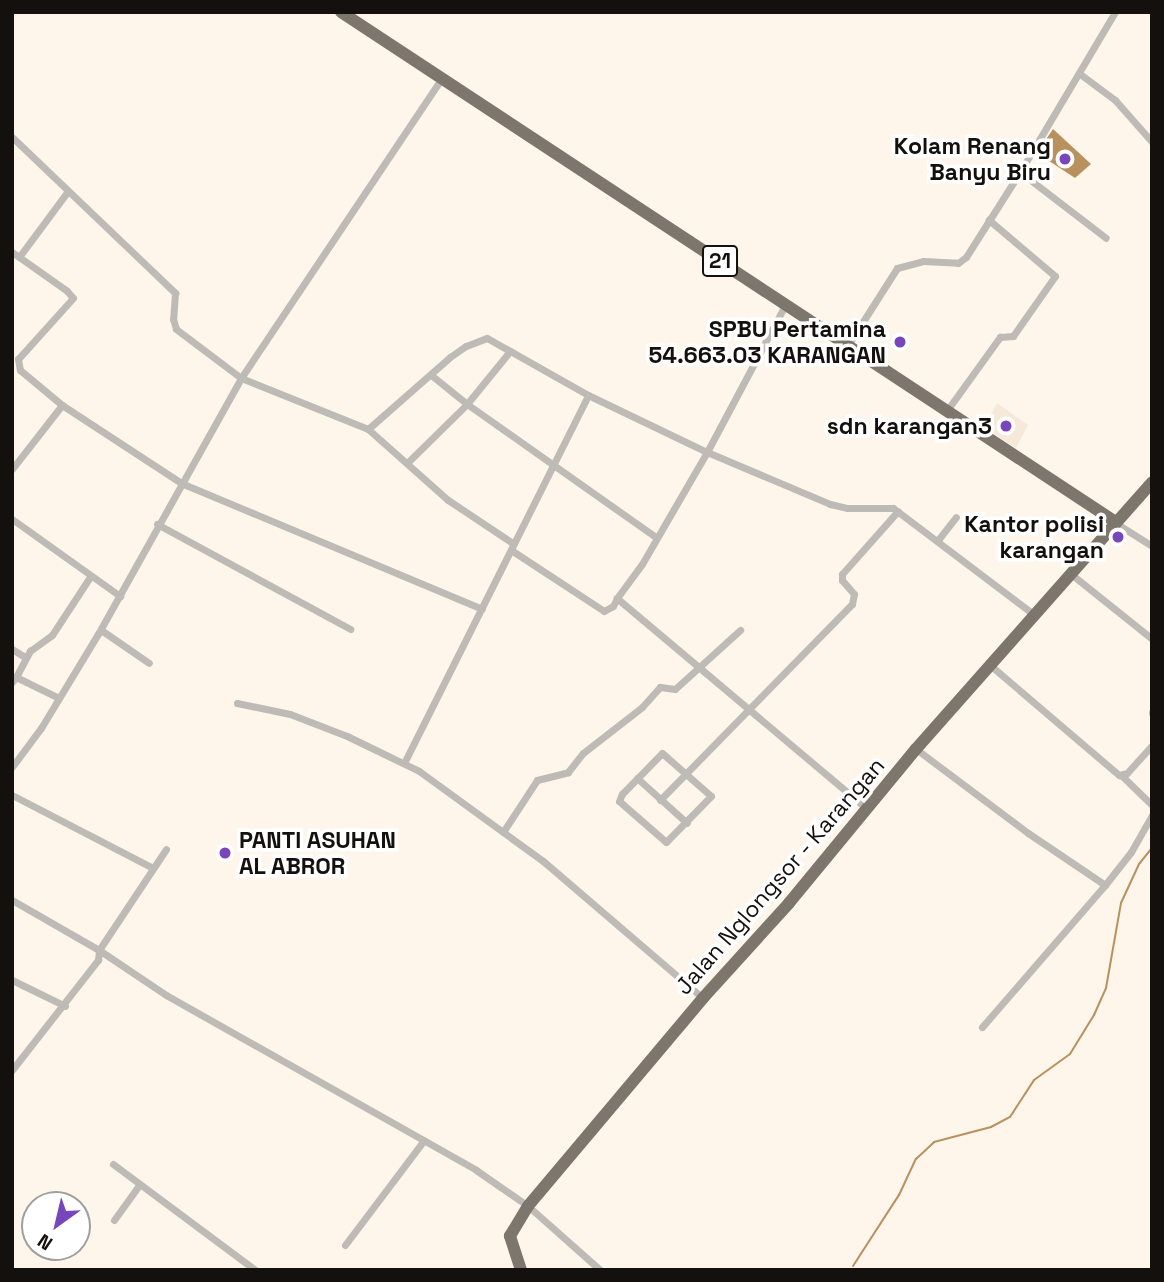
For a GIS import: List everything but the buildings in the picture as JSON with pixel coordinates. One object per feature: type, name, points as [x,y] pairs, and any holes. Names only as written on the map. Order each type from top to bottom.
[{"type":"highway","name":"21","points":[[341,12],[1114,521]]},
{"type":"highway","name":"Jalan Nglongsor - Karangan","points":[[521,1270],[510,1236],[528,1206],[703,998],[789,903],[916,749],[1152,481]]},
{"type":"street","points":[[848,345],[897,268],[923,261],[958,263],[1020,172],[1115,12]]},
{"type":"street","points":[[1080,74],[1121,106],[1152,142]]},
{"type":"street","points":[[12,767],[101,631],[241,378],[442,78]]},
{"type":"street","points":[[12,137],[175,293],[173,319],[176,329],[241,378],[368,429],[448,499],[604,611],[612,606],[657,538],[707,452],[785,304]]},
{"type":"street","points":[[1020,172],[1106,238]]},
{"type":"street","points":[[68,191],[16,254],[68,291],[73,298],[17,364],[62,405],[181,483],[482,608]]},
{"type":"street","points":[[948,410],[1000,337],[1013,336],[1055,276],[989,220]]},
{"type":"street","points":[[368,429],[450,357],[478,340],[487,338],[588,395],[707,452],[830,504],[863,509],[881,506],[898,511],[1033,614]]},
{"type":"street","points":[[407,463],[467,404],[510,351]]},
{"type":"street","points":[[431,375],[467,404],[657,538]]},
{"type":"street","points":[[404,763],[588,395]]},
{"type":"street","points":[[12,469],[62,405]]},
{"type":"street","points":[[660,800],[852,604],[854,594],[846,586],[842,574],[898,511]]},
{"type":"street","points":[[938,540],[956,517]]},
{"type":"street","points":[[12,519],[120,596]]},
{"type":"street","points":[[1114,521],[1152,546]]},
{"type":"street","points":[[158,524],[350,629]]},
{"type":"street","points":[[1071,574],[1152,639]]},
{"type":"street","points":[[59,698],[14,679],[25,657],[52,635],[90,576]]},
{"type":"street","points":[[617,598],[866,808]]},
{"type":"street","points":[[503,832],[537,780],[568,772],[583,753],[642,707],[660,687],[675,689],[740,630]]},
{"type":"street","points":[[101,631],[149,663]]},
{"type":"street","points":[[12,649],[25,657]]},
{"type":"street","points":[[990,664],[1122,776],[1152,805]]},
{"type":"street","points":[[237,703],[290,714],[404,763],[543,861],[703,998]]},
{"type":"street","points":[[916,749],[1028,833],[1105,885]]},
{"type":"street","points":[[1122,776],[1150,749]]},
{"type":"street","points":[[662,753],[687,772],[711,796],[666,842],[623,807],[620,798],[662,753]]},
{"type":"street","points":[[637,778],[687,823]]},
{"type":"street","points":[[12,794],[153,868]]},
{"type":"street","points":[[982,1027],[1105,885],[1131,852],[1152,815]]},
{"type":"street","points":[[12,1070],[65,1006],[98,960],[99,950],[166,849]]},
{"type":"street","points":[[12,900],[99,950],[166,995],[476,1170],[528,1206],[600,1270]]},
{"type":"street","points":[[12,980],[65,1006]]},
{"type":"street","points":[[345,1245],[424,1140]]},
{"type":"street","points":[[113,1164],[255,1270]]},
{"type":"street","points":[[114,1220],[140,1184]]},
{"type":"shaded area","name":"Kolam Renang Banyu Biru","points":[[1053,129],[1091,164],[1075,178],[1037,153]]},
{"type":"shaded area","name":"sdn karangan3","points":[[997,403],[1028,425],[1016,448],[984,427]]},
{"type":"waterway","points":[[853,1266],[899,1195],[916,1159],[934,1142],[991,1127],[1010,1117],[1034,1080],[1070,1054],[1094,1015],[1106,988],[1121,903],[1139,864],[1152,848]]},
{"type":"place","name":"Kolam Renang Banyu Biru","points":[[1065,159]]},
{"type":"place","name":"SPBU Pertamina 54.663.03 KARANGAN","points":[[900,342]]},
{"type":"place","name":"sdn karangan3","points":[[1006,426]]},
{"type":"place","name":"Kantor polisi karangan","points":[[1118,537]]},
{"type":"place","name":"PANTI ASUHAN AL ABROR","points":[[225,853]]}]
